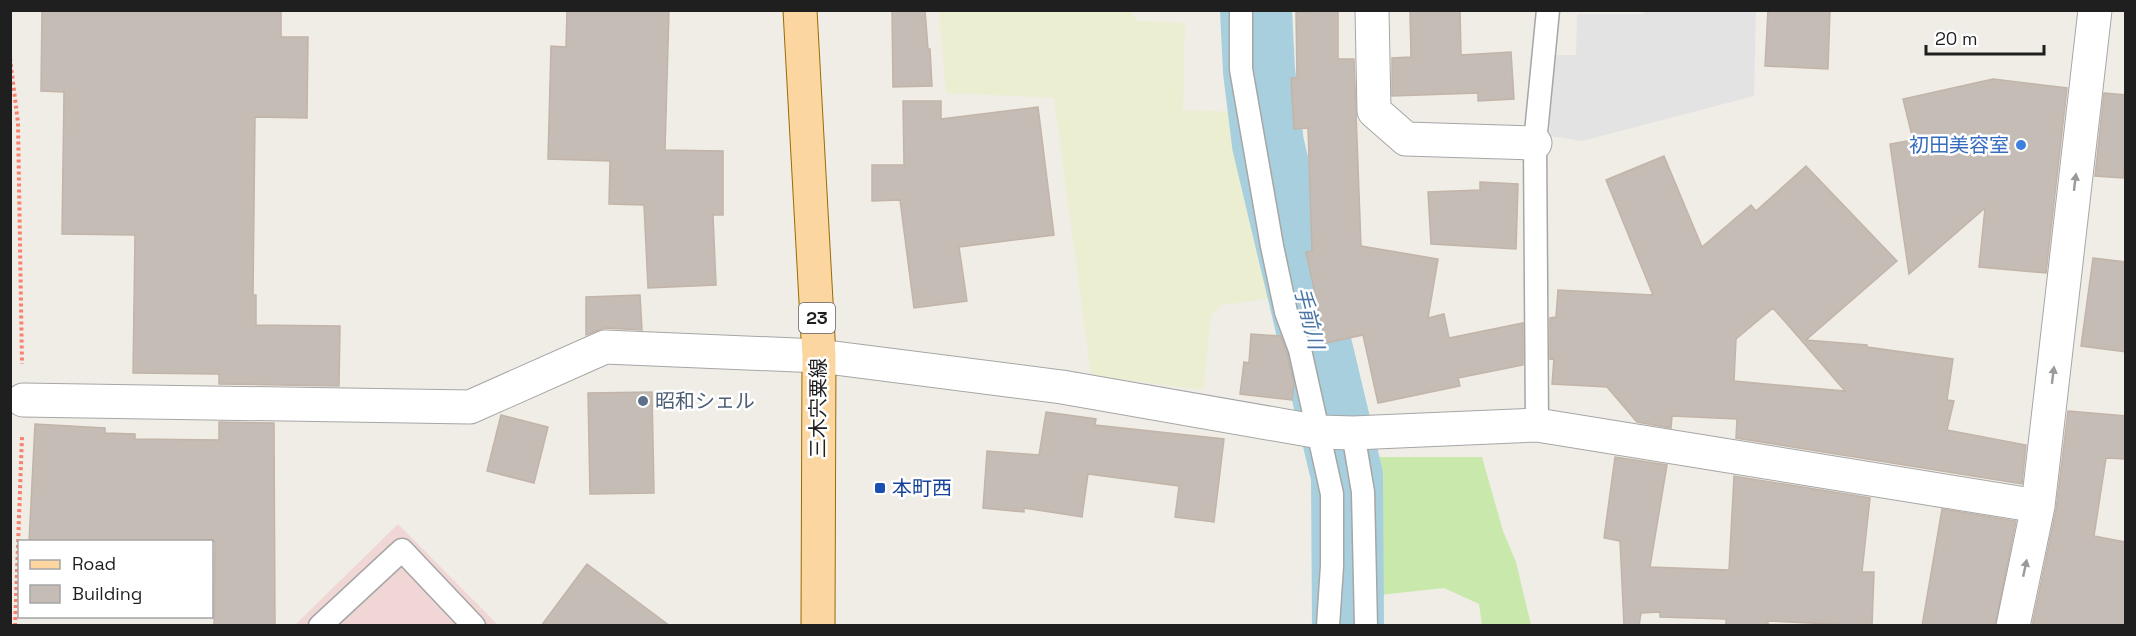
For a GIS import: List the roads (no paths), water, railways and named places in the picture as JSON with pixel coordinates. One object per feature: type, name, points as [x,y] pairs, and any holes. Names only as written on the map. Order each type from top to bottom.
[{"type":"main road","name":"三木宍粟線","points":[[800,10],[819,356],[818,626]]},
{"type":"street","points":[[1372,10],[1374,111],[1406,139],[1535,143]]},
{"type":"street","points":[[2013,626],[2038,506],[2095,10]]},
{"type":"street","points":[[23,400],[470,407],[604,347],[819,356],[1062,387],[1320,432],[1353,433],[1537,425],[2038,506]]},
{"type":"lane","points":[[1241,10],[1241,69],[1272,246],[1286,312],[1300,350],[1320,432],[1332,494],[1332,566],[1328,626]]},
{"type":"lane","points":[[1537,425],[1535,143],[1548,10]]},
{"type":"lane","points":[[1353,433],[1363,492],[1365,626]]},
{"type":"lane","points":[[320,626],[402,550],[474,626]]},
{"type":"waterway","name":"手前川","points":[[1256,10],[1259,71],[1268,144],[1347,476],[1348,626]]},
{"type":"place","name":"初田美容室","points":[[2021,145]]},
{"type":"place","name":"昭和シェル","points":[[643,401]]},
{"type":"place","name":"本町西","points":[[880,488]]}]
